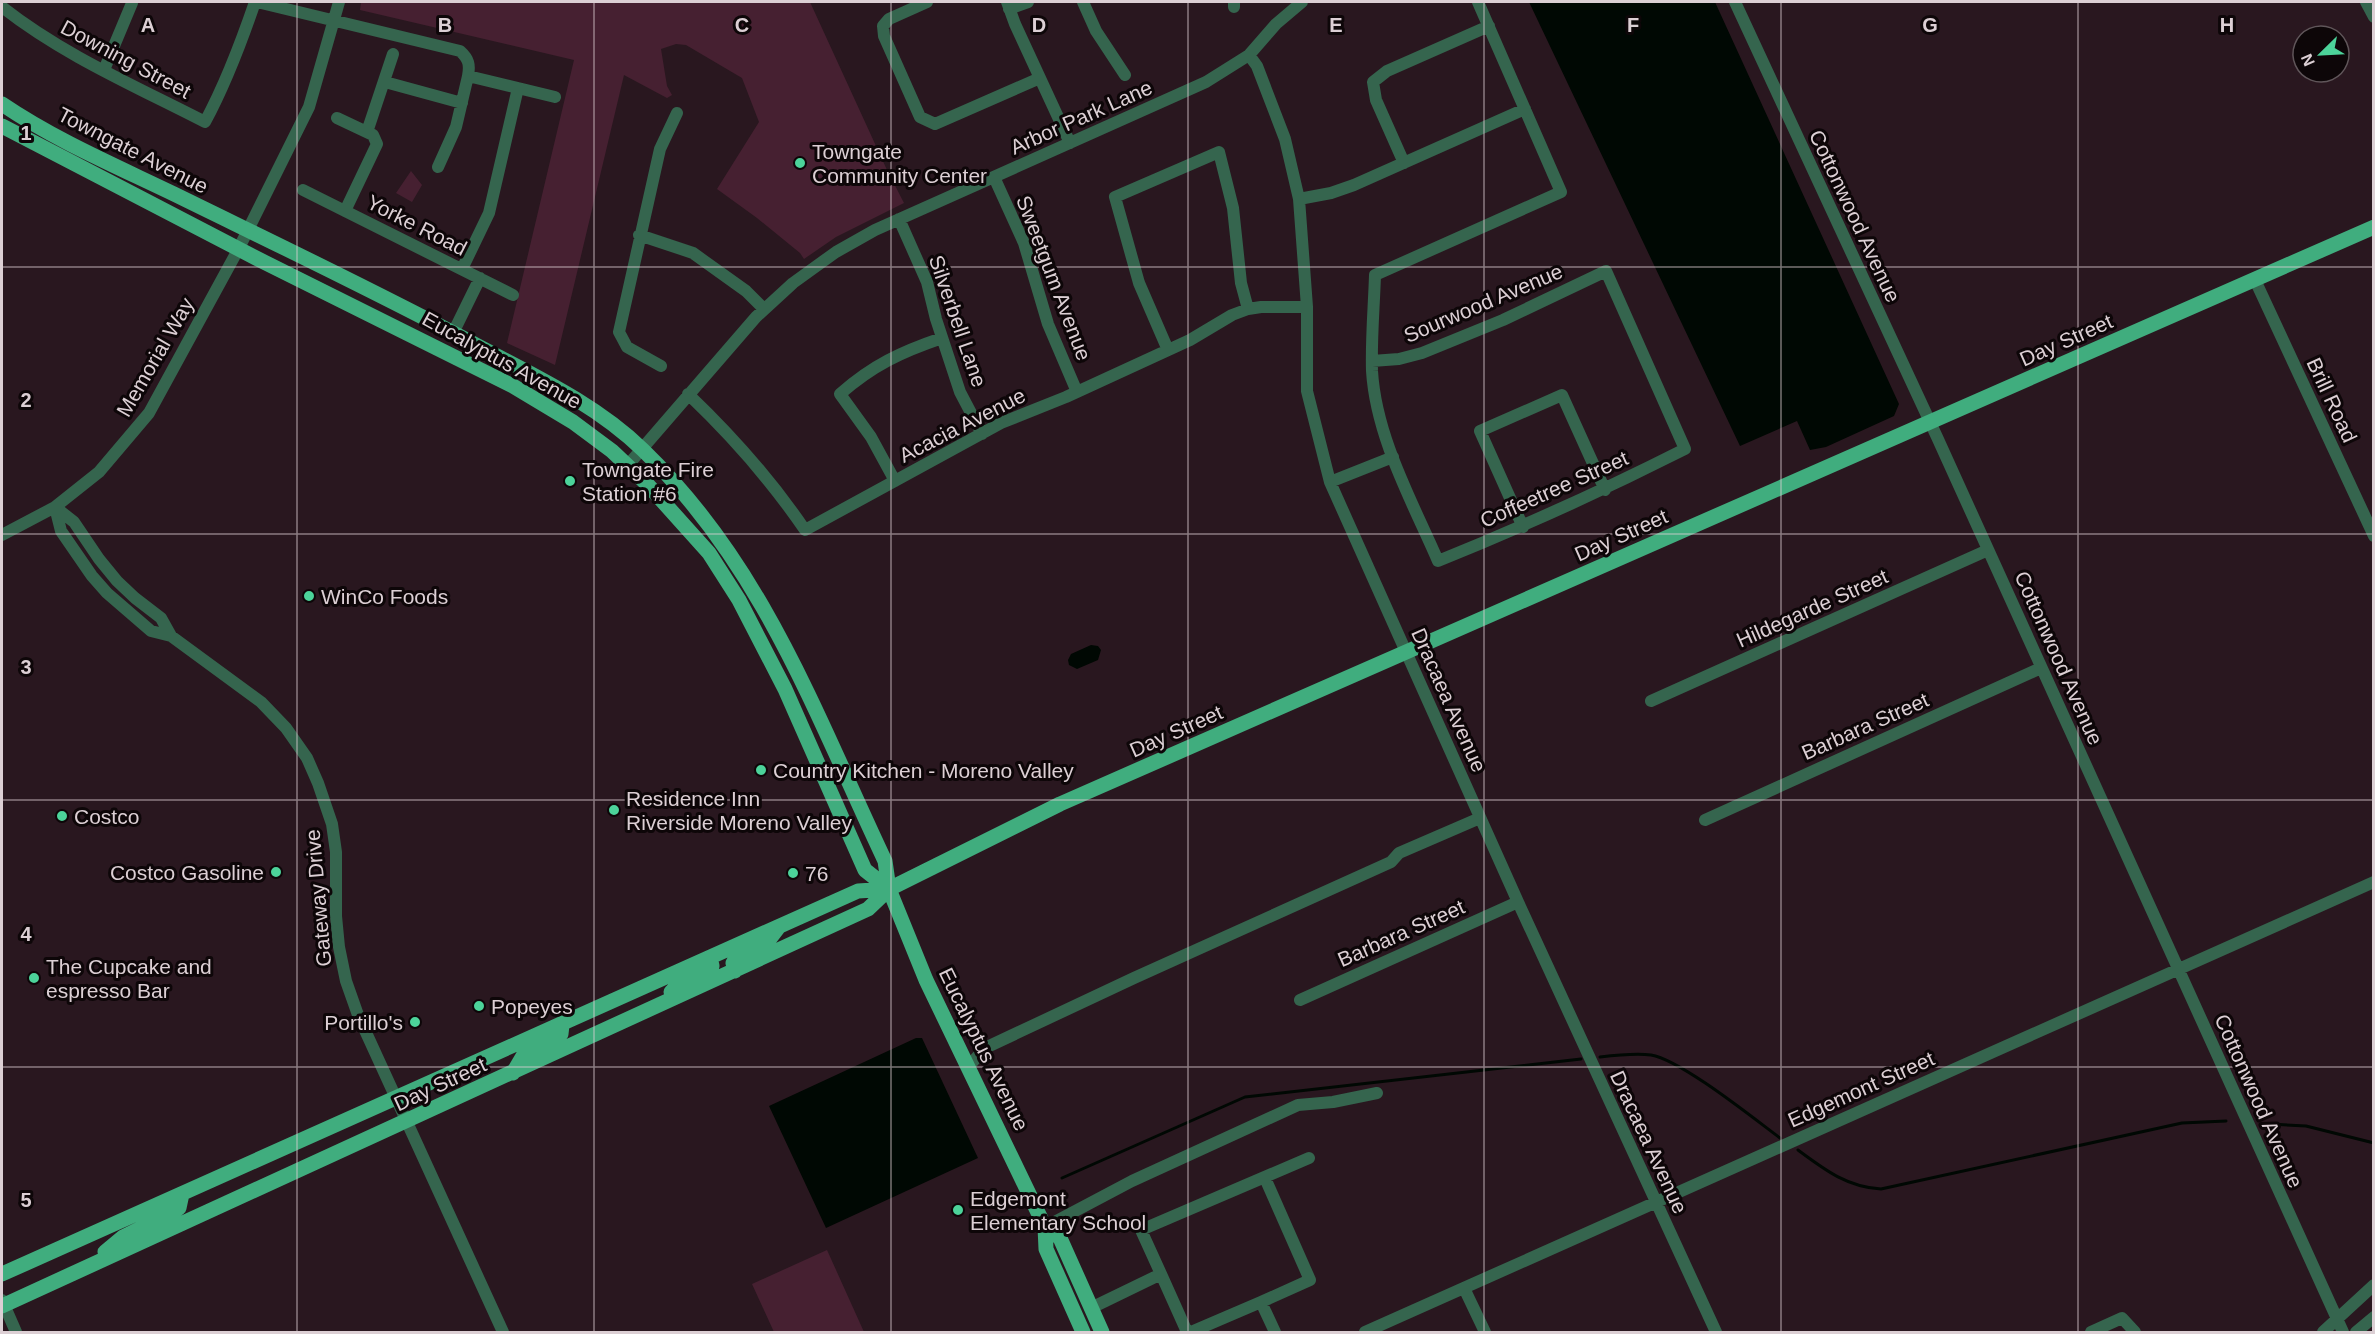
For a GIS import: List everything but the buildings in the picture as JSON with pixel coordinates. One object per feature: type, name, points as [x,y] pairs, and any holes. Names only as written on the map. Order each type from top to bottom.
[{"type":"main road","name":"Towngate Avenue","points":[[2,104],[70,142],[247,230]]},
{"type":"main road","name":"Towngate Avenue","points":[[2,126],[239,248]]},
{"type":"main road","name":"Day Street","points":[[2,1274],[858,891],[888,888],[1060,804],[2373,227]]},
{"type":"main road","name":"Eucalyptus Avenue","points":[[247,230],[453,333],[584,405],[641,448],[722,541],[764,607],[885,861],[888,888],[926,980],[1045,1227],[1046,1249],[1083,1332]]},
{"type":"main road","name":"Eucalyptus Avenue","points":[[239,248],[513,386],[573,422],[628,465],[709,553],[751,621],[799,721],[865,870],[888,888]]},
{"type":"main road","points":[[395,326],[402,321],[440,339],[453,333]]},
{"type":"main road","points":[[439,347],[455,348],[518,377],[533,376]]},
{"type":"main road","points":[[751,621],[764,631],[772,643],[792,685],[810,700]]},
{"type":"main road","points":[[799,721],[812,726],[832,770],[856,801]]},
{"type":"main road","name":"Day Street","points":[[2,1304],[407,1122],[868,909],[888,888]]},
{"type":"main road","points":[[735,971],[733,963],[736,958],[765,945],[780,926]]},
{"type":"main road","points":[[653,1008],[676,987],[711,969],[710,957]]},
{"type":"main road","points":[[513,1073],[523,1056],[561,1034],[562,1025]]},
{"type":"main road","points":[[89,1266],[123,1237],[179,1208],[182,1194]]},
{"type":"main road","name":"Eucalyptus Avenue","points":[[1045,1227],[1060,1238],[1102,1332]]},
{"type":"street","points":[[256,2],[460,51],[468,62],[468,76],[453,135],[438,167]]},
{"type":"street","name":"Downing Street","points":[[2,7],[36,33],[205,122],[240,49],[256,2]]},
{"type":"street","points":[[239,248],[309,107],[339,2]]},
{"type":"street","points":[[927,2],[889,19],[883,26],[884,36],[920,117],[934,124],[1040,78]]},
{"type":"street","points":[[1029,2],[1008,5],[1070,143]]},
{"type":"street","points":[[1083,2],[1096,31],[1125,75]]},
{"type":"street","name":"Arbor Park Lane","points":[[628,465],[764,309],[793,283],[836,252],[899,219],[1206,82],[1249,55],[1276,24],[1302,2]]},
{"type":"street","points":[[1330,482],[1394,457],[1380,416],[1372,361],[1375,275],[1561,192],[1478,2]]},
{"type":"street","name":"Cottonwood Avenue","points":[[1735,2],[1930,422],[2343,1332]]},
{"type":"street","points":[[2366,2],[2373,18]]},
{"type":"street","points":[[104,70],[132,3]]},
{"type":"street","points":[[1404,163],[1376,100],[1373,82],[1388,71],[1489,26]]},
{"type":"street","points":[[367,132],[393,54]]},
{"type":"street","name":"Dracaea Avenue","points":[[1249,55],[1257,66],[1285,139],[1299,199],[1307,307],[1307,391],[1330,482],[1518,902],[1716,1332]]},
{"type":"street","points":[[468,76],[555,97]]},
{"type":"street","points":[[385,82],[462,103]]},
{"type":"street","points":[[462,269],[489,213],[518,88]]},
{"type":"street","points":[[1299,199],[1342,190],[1525,109]]},
{"type":"street","points":[[661,366],[627,347],[619,332],[660,148],[677,113]]},
{"type":"street","points":[[337,118],[367,132],[375,138],[376,144],[345,211]]},
{"type":"street","points":[[1168,350],[1139,283],[1115,197],[1219,152],[1233,208],[1241,283],[1248,309]]},
{"type":"street","name":"Sweetgum Avenue","points":[[994,177],[1024,243],[1048,324],[1077,392]]},
{"type":"street","name":"Yorke Road","points":[[303,190],[513,295]]},
{"type":"street","name":"Silverbell Lane","points":[[899,219],[927,282],[960,392],[982,434]]},
{"type":"street","points":[[639,235],[693,253],[746,291],[764,309]]},
{"type":"street","name":"Memorial Way","points":[[2,535],[55,507],[99,472],[149,413],[239,248]]},
{"type":"street","name":"Sourwood Avenue","points":[[1372,361],[1422,353],[1503,320],[1606,271],[1685,449]]},
{"type":"street","points":[[453,333],[480,278]]},
{"type":"street","name":"Brill Road","points":[[2255,280],[2373,536]]},
{"type":"street","name":"Acacia Avenue","points":[[688,394],[739,445],[805,530],[1016,416],[1077,392],[1168,350],[1248,309],[1307,307]]},
{"type":"street","points":[[895,481],[871,437],[840,394],[858,378],[887,359],[942,338]]},
{"type":"street","points":[[1523,527],[1480,431],[1490,426],[1562,394],[1605,490]]},
{"type":"street","name":"Coffeetree Street","points":[[1394,457],[1438,561],[1523,527],[1605,490],[1685,449]]},
{"type":"street","name":"Gateway Drive","points":[[55,507],[62,531],[107,594],[151,631],[171,636],[261,702],[286,728],[307,758],[332,824],[337,861],[336,916],[346,981],[358,1015],[503,1332]]},
{"type":"street","name":"Hildegarde Street","points":[[1651,702],[1988,550]]},
{"type":"street","name":"Barbara Street","points":[[1705,820],[2041,668]]},
{"type":"street","points":[[969,1066],[985,1048],[1391,862],[1399,852],[1480,818]]},
{"type":"street","name":"Edgemont Street","points":[[1365,1332],[2373,882]]},
{"type":"street","name":"Barbara Street","points":[[1300,1000],[1518,902]]},
{"type":"street","points":[[1045,1227],[1132,1181],[1298,1105],[1332,1102],[1377,1093]]},
{"type":"street","points":[[1265,1178],[1311,1280],[1189,1332],[1141,1230],[1309,1158]]},
{"type":"street","points":[[1091,1308],[1161,1274]]},
{"type":"street","points":[[2323,1332],[2373,1285]]},
{"type":"street","points":[[1464,1288],[1485,1332]]},
{"type":"street","points":[[1261,1302],[1275,1332]]},
{"type":"street","points":[[2,1304],[16,1332]]},
{"type":"street","points":[[2356,1332],[2373,1317]]},
{"type":"street","points":[[2091,1332],[2122,1318],[2135,1332]]},
{"type":"shaded area","points":[[361,2],[810,2],[904,203],[836,237],[804,259],[800,253],[757,218],[717,189],[759,122],[742,78],[686,45],[676,44],[661,49],[667,86],[672,95],[667,98],[624,75],[555,365],[507,343],[574,60],[360,10]]},
{"type":"shaded area","points":[[1529,2],[1715,2],[1899,404],[1894,416],[1826,447],[1810,450],[1797,421],[1740,446]]},
{"type":"shaded area","points":[[411,171],[422,185],[412,202],[396,193]]},
{"type":"shaded area","points":[[1091,645],[1098,646],[1101,650],[1098,660],[1077,669],[1069,665],[1068,660],[1071,654]]},
{"type":"shaded area","points":[[916,1038],[922,1038],[978,1158],[826,1228],[769,1106]]},
{"type":"shaded area","points":[[827,1250],[864,1332],[774,1332],[752,1284]]},
{"type":"waterway","points":[[1600,1057],[1638,1054],[1664,1059],[1698,1078],[1780,1138]]},
{"type":"waterway","points":[[1062,1178],[1245,1097],[1581,1059]]},
{"type":"waterway","points":[[1798,1150],[1827,1171],[1847,1181],[1881,1189],[2182,1123],[2226,1121]]},
{"type":"waterway","points":[[2270,1124],[2306,1126],[2374,1143]]},
{"type":"place","name":"Towngate Community Center","points":[[800,163]]},
{"type":"place","name":"Towngate Fire Station #6","points":[[570,481]]},
{"type":"place","name":"WinCo Foods","points":[[309,596]]},
{"type":"place","name":"Country Kitchen - Moreno Valley","points":[[761,770]]},
{"type":"place","name":"Residence Inn Riverside Moreno Valley","points":[[614,810]]},
{"type":"place","name":"Costco","points":[[62,816]]},
{"type":"place","name":"Costco Gasoline","points":[[276,872]]},
{"type":"place","name":"76","points":[[793,873]]},
{"type":"place","name":"The Cupcake and espresso Bar","points":[[34,978]]},
{"type":"place","name":"Popeyes","points":[[479,1006]]},
{"type":"place","name":"Portillo's","points":[[415,1022]]},
{"type":"place","name":"Edgemont Elementary School","points":[[958,1210]]}]
